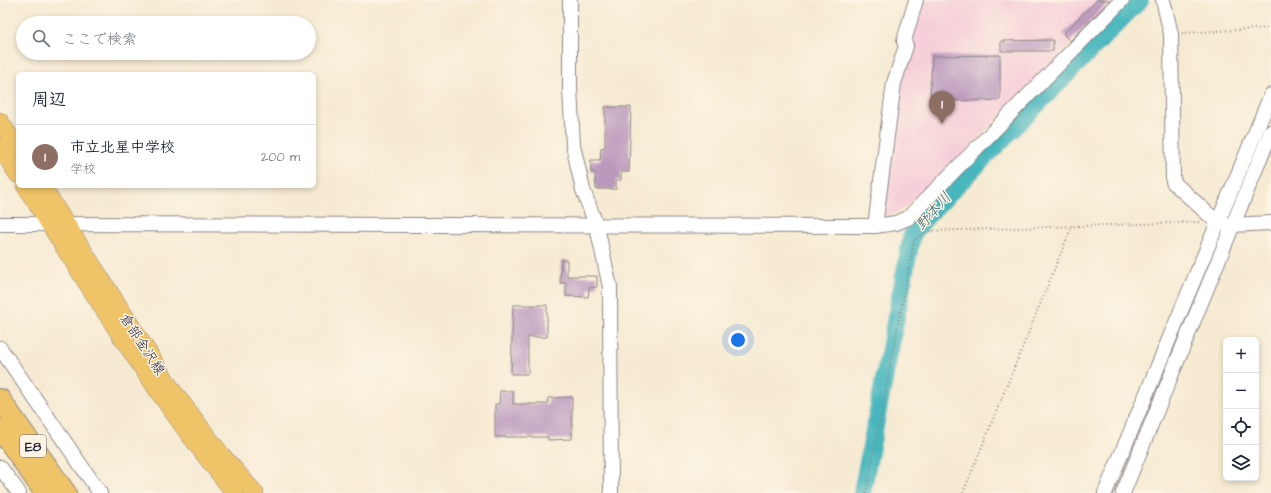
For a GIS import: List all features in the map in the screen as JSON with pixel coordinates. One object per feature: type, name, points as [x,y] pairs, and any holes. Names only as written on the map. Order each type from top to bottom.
[{"type":"highway","name":"E8","points":[[0,399],[66,493]]},
{"type":"highway","name":"E8","points":[[0,429],[45,493]]},
{"type":"main road","points":[[0,121],[16,146]]},
{"type":"main road","points":[[0,147],[16,172]]},
{"type":"main road","name":"倉部金沢線","points":[[27,188],[58,225],[173,391],[220,453],[255,493]]},
{"type":"main road","name":"倉部金沢線","points":[[43,188],[58,225],[170,408],[211,464],[235,493]]},
{"type":"street","points":[[570,0],[570,88],[573,145],[583,190],[597,227],[610,287],[611,493]]},
{"type":"street","points":[[875,226],[894,83],[906,46],[904,41],[916,0]]},
{"type":"street","points":[[0,224],[597,227],[875,226],[896,223],[908,218],[1122,0]]},
{"type":"street","points":[[1163,0],[1171,34],[1173,182],[1217,222],[1231,225],[1271,223]]},
{"type":"street","points":[[1105,493],[1271,95]]},
{"type":"street","points":[[1123,493],[1231,225],[1271,132]]},
{"type":"street","points":[[0,348],[100,493]]},
{"type":"street","points":[[0,467],[19,493]]},
{"type":"path","points":[[1171,34],[1271,28]]},
{"type":"path","points":[[866,493],[914,240],[928,231],[1217,222]]},
{"type":"path","points":[[963,493],[1072,226]]},
{"type":"shaded area","points":[[919,0],[1114,0],[940,177],[903,209],[882,219],[897,89]]},
{"type":"building","points":[[1097,0],[1110,0],[1070,41],[1063,34]]},
{"type":"building","points":[[1053,40],[1053,51],[1001,51],[1001,41]]},
{"type":"building","points":[[1000,55],[1000,100],[930,101],[932,56]]},
{"type":"building","points":[[605,107],[631,107],[629,172],[621,172],[621,180],[616,180],[616,189],[596,189],[595,172],[591,172],[591,160],[600,160],[601,148],[605,147]]},
{"type":"building","points":[[561,260],[567,260],[567,276],[597,276],[597,287],[589,288],[588,297],[566,296],[566,283],[560,283]]},
{"type":"building","points":[[513,305],[547,305],[547,337],[528,337],[528,374],[511,374]]},
{"type":"building","points":[[500,391],[513,391],[513,404],[548,404],[548,398],[572,397],[572,439],[548,440],[548,437],[495,437],[495,404],[499,404]]},
{"type":"waterway","name":"野本川","points":[[862,493],[912,235],[926,217],[1140,0]]},
{"type":"place","name":"市立北星中学校","points":[[942,124]]}]
